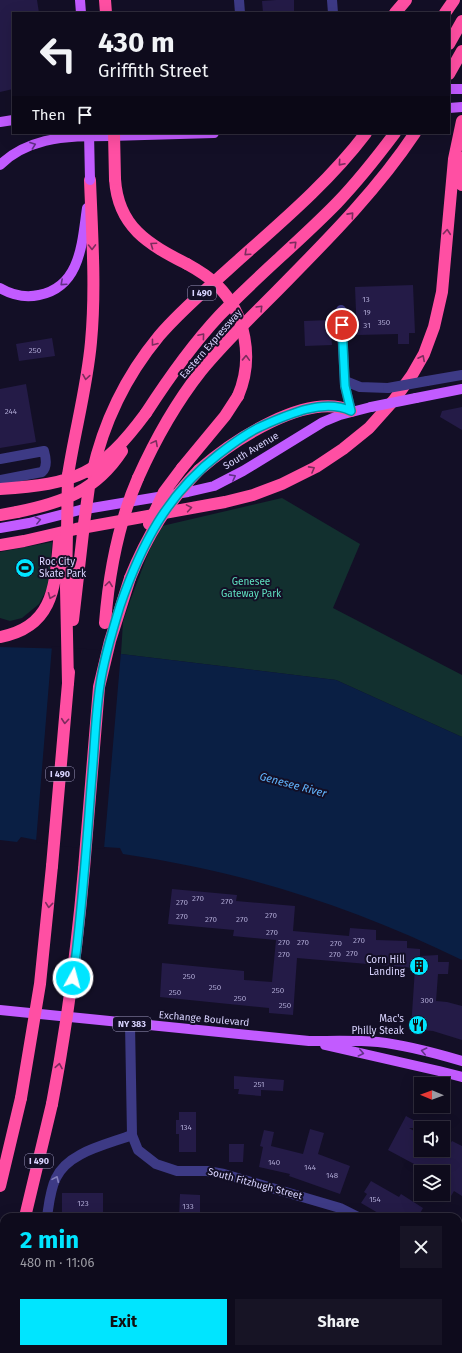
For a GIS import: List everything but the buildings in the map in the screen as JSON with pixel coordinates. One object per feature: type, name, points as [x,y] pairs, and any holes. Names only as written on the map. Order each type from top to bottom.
[{"type":"highway","points":[[107,0],[107,12]]},
{"type":"highway","points":[[397,12],[406,0]]},
{"type":"highway","points":[[446,12],[454,0]]},
{"type":"highway","points":[[450,42],[462,21]]},
{"type":"highway","points":[[450,72],[462,51]]},
{"type":"highway","points":[[0,545],[76,529],[225,502],[253,495],[286,483],[316,467],[343,450],[369,428],[389,406],[408,381],[424,354],[432,334],[441,300],[454,159],[462,121]]},
{"type":"highway","points":[[100,687],[110,641],[130,578],[157,505],[168,486],[225,416],[238,396],[243,379],[246,359],[245,339],[240,321],[229,300],[218,286],[204,274],[157,248],[137,231],[127,218],[119,203],[115,179],[114,134]]},
{"type":"highway","name":"I 490","points":[[0,1186],[20,1098],[37,1003],[47,923],[77,586],[89,487],[97,453],[111,414],[130,378],[153,344],[187,306],[282,222],[320,186],[340,165],[365,134]]},
{"type":"highway","points":[[0,515],[55,502],[90,486],[99,479],[112,466],[180,364],[212,324],[245,290],[336,203],[366,170],[395,134]]},
{"type":"highway","name":"Eastern Expressway","points":[[100,687],[107,602],[114,556],[123,517],[138,478],[167,420],[201,371],[237,331],[354,212],[380,183],[414,134]]},
{"type":"highway","points":[[462,144],[462,185]]},
{"type":"highway","points":[[0,637],[16,632],[32,623],[50,599],[56,578],[61,519],[86,380],[91,338],[93,295],[90,180]]},
{"type":"highway","points":[[130,578],[143,548],[161,516],[178,493],[200,470],[242,437],[280,418],[309,409],[328,406],[351,411]]},
{"type":"highway","points":[[0,489],[47,485],[71,479],[86,473],[100,464],[126,439],[146,413]]},
{"type":"highway","points":[[68,474],[66,588],[68,682]]},
{"type":"highway","name":"I 490","points":[[26,1213],[52,1104],[74,968],[100,687]]},
{"type":"main road","points":[[80,0],[81,12]]},
{"type":"main road","points":[[84,0],[84,12]]},
{"type":"main road","points":[[450,89],[462,88]]},
{"type":"main road","points":[[450,108],[462,107]]},
{"type":"main road","points":[[0,122],[12,120]]},
{"type":"main road","points":[[0,288],[16,295],[36,296],[56,288],[68,278],[76,264],[86,221],[90,180],[89,134]]},
{"type":"main road","points":[[0,165],[23,148],[53,139],[181,134]]},
{"type":"main road","name":"South Avenue","points":[[0,528],[28,523],[80,510],[188,492],[214,486],[243,471],[311,428],[329,419],[351,411],[462,389]]},
{"type":"main road","name":"Exchange Boulevard","points":[[0,1010],[309,1041],[378,1042],[418,1049],[462,1061]]},
{"type":"main road","name":"Exchange Boulevard","points":[[309,1041],[439,1070],[462,1077]]},
{"type":"street","points":[[239,0],[240,12]]},
{"type":"street","points":[[332,0],[333,12]]},
{"type":"street","points":[[341,310],[345,381],[351,411]]},
{"type":"street","points":[[345,381],[360,387],[388,388],[462,374]]},
{"type":"street","points":[[0,459],[44,451],[46,464],[45,469],[42,472],[0,480]]},
{"type":"street","name":"South Fitzhugh Street","points":[[130,1024],[132,1136],[138,1150],[156,1164],[177,1171],[207,1171],[224,1174],[340,1208],[350,1213]]},
{"type":"street","points":[[48,1213],[53,1184],[64,1165],[81,1154],[132,1136]]},
{"type":"green space","name":"Genesee Gateway Park","points":[[282,498],[360,544],[333,608],[462,675],[462,737],[336,680],[121,654],[123,622],[149,551],[162,526]]},
{"type":"green space","name":"Roc City Skate Park","points":[[52,542],[49,585],[39,604],[22,618],[10,621],[0,618],[0,552]]},
{"type":"water","name":"Genesee River","points":[[0,647],[70,649],[121,654],[336,680],[462,737],[462,960],[379,923],[338,907],[255,881],[123,854],[120,848],[57,844],[21,837],[17,842],[0,840]]},
{"type":"pier","points":[[52,646],[121,652],[104,849],[56,846],[36,842]]},
{"type":"place","name":"Roc City Skate Park","points":[[25,568]]},
{"type":"place","name":"Corn Hill Landing","points":[[419,966]]},
{"type":"place","name":"Mac's Philly Steak","points":[[418,1025]]},
{"type":"route","points":[[73,978],[79,928],[102,670],[112,633],[130,578],[148,538],[170,503],[180,490],[206,464],[225,449],[258,428],[291,414],[328,406],[337,406],[351,411],[345,386],[342,325]]}]
